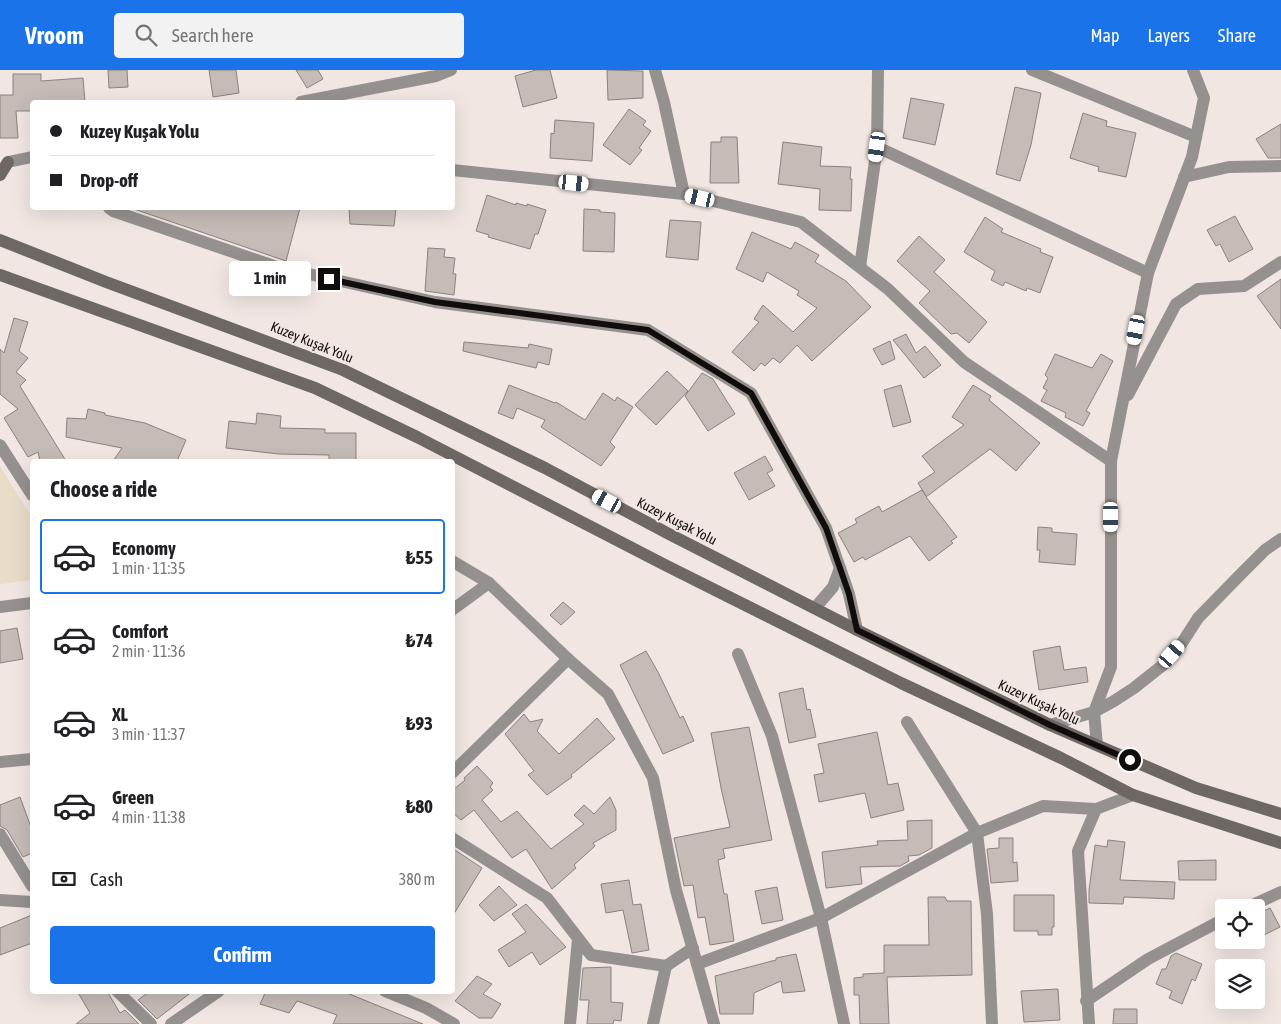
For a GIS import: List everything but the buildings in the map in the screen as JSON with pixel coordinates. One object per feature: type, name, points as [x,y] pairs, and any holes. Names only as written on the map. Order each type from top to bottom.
[{"type":"main road","points":[[0,174],[3,164]]},
{"type":"main road","name":"Kuzey Kuşak Yolu","points":[[0,240],[106,282],[343,370],[545,468],[857,630],[1050,725],[1196,788],[1281,814]]},
{"type":"main road","points":[[0,275],[314,388],[417,437],[901,683],[1061,758],[1132,795],[1281,843]]},
{"type":"street","points":[[332,100],[436,76],[451,70]]},
{"type":"street","points":[[656,70],[684,194]]},
{"type":"street","points":[[860,267],[877,147],[878,70]]},
{"type":"street","points":[[1032,70],[1196,137]]},
{"type":"street","points":[[1097,745],[1094,712],[1111,667],[1111,461],[1148,273],[1192,157],[1204,98],[1193,70]]},
{"type":"street","points":[[877,147],[1148,273]]},
{"type":"street","points":[[3,164],[30,157]]},
{"type":"street","points":[[1184,177],[1229,167],[1281,166]]},
{"type":"street","points":[[455,170],[684,194],[801,222],[888,288],[964,362],[1111,461]]},
{"type":"street","points":[[112,210],[277,267],[435,302],[648,330],[751,393],[826,528],[849,594],[857,630]]},
{"type":"street","points":[[1121,407],[1176,304],[1198,290],[1244,286],[1281,262]]},
{"type":"street","points":[[0,445],[30,492]]},
{"type":"street","points":[[1050,725],[1094,712],[1134,688],[1163,665],[1182,643],[1198,618],[1265,550],[1281,539]]},
{"type":"street","points":[[455,564],[489,583],[568,659],[608,694],[653,778],[676,890],[714,1024]]},
{"type":"street","points":[[815,608],[833,587],[840,568]]},
{"type":"street","points":[[455,608],[489,583]]},
{"type":"street","points":[[0,607],[30,603]]},
{"type":"street","points":[[738,654],[772,736],[821,918],[844,1024]]},
{"type":"street","points":[[455,770],[568,659]]},
{"type":"street","points":[[907,722],[977,833],[987,914],[992,1024]]},
{"type":"street","points":[[0,762],[30,758]]},
{"type":"street","points":[[697,964],[821,918],[977,833],[1044,806],[1096,809],[1132,795]]},
{"type":"street","points":[[1088,1024],[1078,851],[1096,809]]},
{"type":"street","points":[[0,834],[30,883]]},
{"type":"street","points":[[455,840],[548,898],[591,955],[666,966],[693,948]]},
{"type":"street","points":[[1265,899],[1281,892]]},
{"type":"street","points":[[0,900],[30,902]]},
{"type":"street","points":[[1086,1001],[1148,958],[1215,924]]},
{"type":"street","points":[[570,1024],[578,939]]},
{"type":"street","points":[[653,1024],[666,966]]},
{"type":"street","points":[[120,994],[150,1024]]},
{"type":"street","points":[[171,1024],[215,994]]},
{"type":"street","points":[[392,994],[426,1008],[454,1024]]},
{"type":"shaded area","points":[[0,466],[30,515],[30,580],[0,584]]},
{"type":"route","points":[[329,279],[435,302],[648,330],[751,393],[826,528],[849,594],[857,630],[1050,725],[1130,760]]}]
